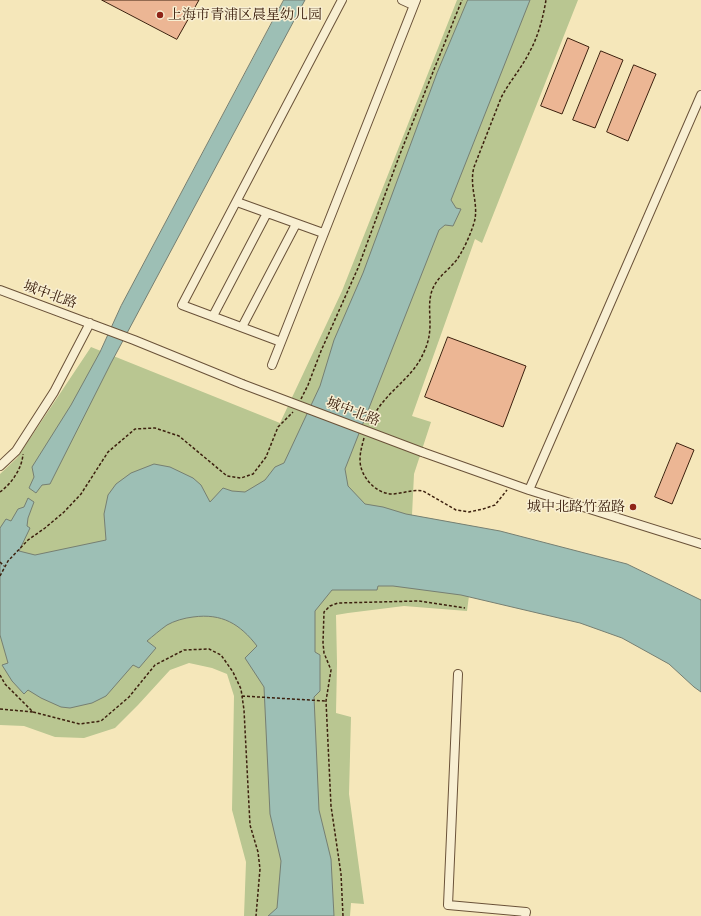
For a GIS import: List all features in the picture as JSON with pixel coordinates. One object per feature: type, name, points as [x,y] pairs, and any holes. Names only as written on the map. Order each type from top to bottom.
[{"type":"street","points":[[281,342],[182,305],[342,0]]},
{"type":"street","points":[[272,365],[414,3],[402,0]]},
{"type":"street","points":[[529,490],[701,95]]},
{"type":"street","points":[[237,202],[323,233]]},
{"type":"street","points":[[213,316],[267,213]]},
{"type":"street","points":[[242,327],[296,224]]},
{"type":"street","name":"城中北路","points":[[0,290],[134,340],[242,384],[422,452],[529,490],[701,544]]},
{"type":"street","points":[[0,466],[16,451],[54,392],[94,325]]},
{"type":"street","points":[[458,674],[448,905],[526,912],[525,916]]},
{"type":"path","points":[[369,425],[382,403],[418,364],[424,352],[428,340],[429,301],[432,289],[439,278],[455,262],[462,252],[475,220],[476,211],[472,177],[474,167],[501,98],[530,52],[541,24],[546,0]]},
{"type":"path","points":[[365,438],[360,450],[361,470],[372,486],[390,494],[417,490],[456,510],[469,512],[495,505],[512,484]]},
{"type":"path","points":[[0,492],[17,473],[23,459],[23,452]]},
{"type":"path","points":[[0,576],[8,561],[28,540]]},
{"type":"path","points":[[0,562],[5,567]]},
{"type":"path","points":[[343,916],[341,874],[331,806],[326,701],[331,670],[323,648],[324,612],[330,606],[338,603],[397,601],[419,601],[465,608]]},
{"type":"path","points":[[0,709],[33,712],[80,724],[101,721],[129,697],[155,665],[184,650],[208,649],[221,655],[233,672],[241,690],[244,710],[250,825],[258,852],[260,869],[256,916]]},
{"type":"path","points":[[0,675],[5,684],[33,712]]},
{"type":"path","points":[[242,696],[326,701]]},
{"type":"green space","points":[[457,0],[578,0],[482,243],[475,239],[412,416],[431,422],[414,474],[412,515],[478,527],[467,611],[404,606],[336,615],[336,713],[351,717],[349,794],[364,904],[351,903],[350,916],[244,916],[246,862],[232,810],[234,696],[227,674],[212,668],[189,663],[170,670],[115,728],[84,738],[55,737],[24,726],[0,725],[0,474],[17,458],[91,347],[280,423],[342,291]]},
{"type":"water","points":[[284,0],[305,0],[111,363],[50,484],[42,485],[36,493],[29,488],[34,477],[32,467],[71,405],[100,352],[121,306]]},
{"type":"water","points":[[468,0],[530,0],[451,200],[456,208],[461,209],[453,226],[445,225],[439,230],[345,469],[348,486],[365,504],[383,507],[406,514],[500,531],[627,564],[701,600],[701,692],[669,664],[622,638],[580,623],[461,595],[393,586],[378,586],[377,590],[332,590],[315,611],[315,652],[320,655],[320,691],[314,697],[319,810],[331,859],[334,916],[268,916],[277,908],[281,861],[270,814],[264,687],[245,658],[257,646],[251,638],[230,622],[203,616],[186,618],[167,625],[147,641],[156,648],[139,668],[133,665],[106,696],[92,703],[70,708],[61,707],[28,690],[24,694],[12,681],[2,665],[8,663],[0,635],[0,528],[6,519],[11,521],[18,509],[24,507],[28,498],[34,502],[28,518],[27,526],[30,528],[19,551],[35,555],[106,540],[104,514],[108,495],[116,484],[131,473],[154,464],[170,467],[193,478],[201,485],[210,502],[223,488],[232,491],[245,492],[265,480],[275,467],[284,463],[320,386],[334,340],[363,273],[437,73]]},
{"type":"building","name":"上海市青浦区晨星幼儿园","points":[[102,0],[199,0],[177,39]]},
{"type":"building","points":[[568,38],[589,47],[562,114],[541,106]]},
{"type":"building","points":[[601,51],[623,60],[595,128],[573,120]]},
{"type":"building","points":[[634,65],[656,74],[628,141],[607,132]]},
{"type":"building","points":[[448,337],[526,366],[503,427],[425,397]]},
{"type":"building","points":[[677,443],[694,450],[672,504],[655,497]]},
{"type":"place","name":"上海市青浦区晨星幼儿园","points":[[160,15]]},
{"type":"place","name":"城中北路竹盈路","points":[[633,507]]}]
